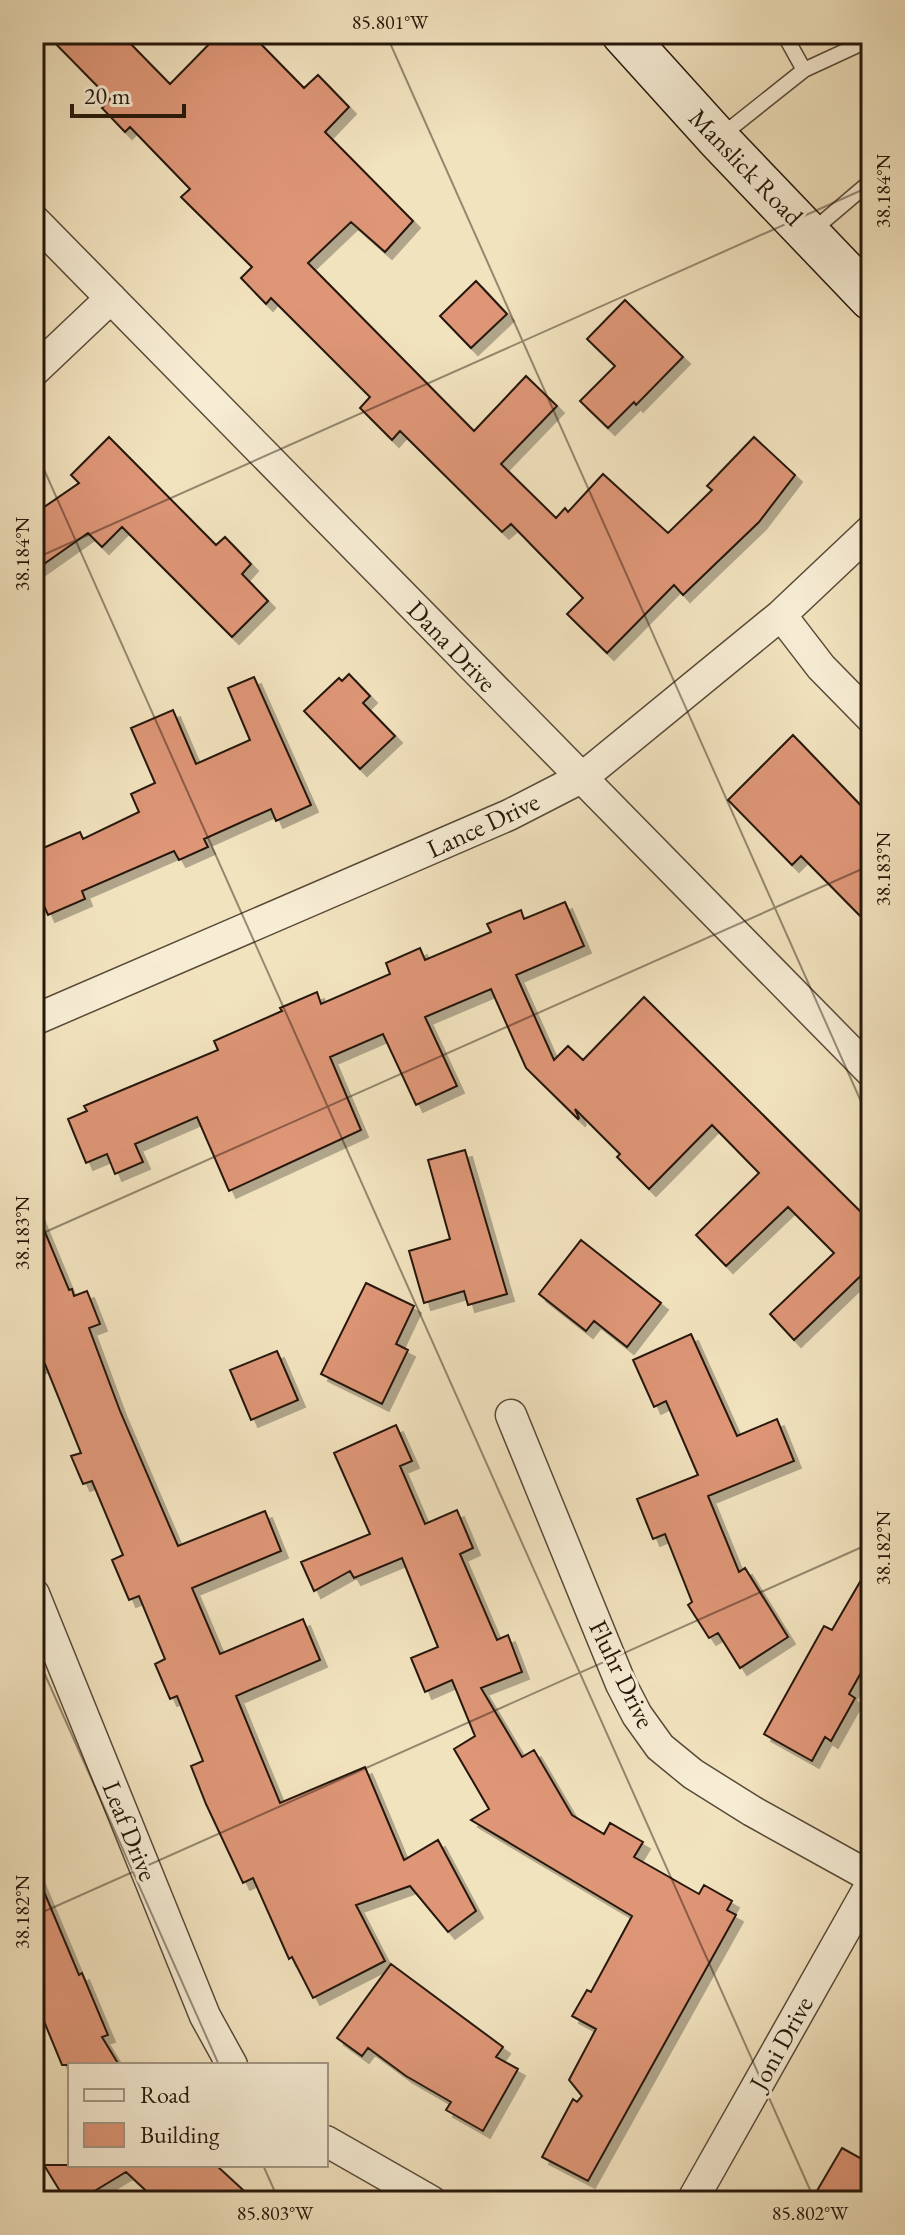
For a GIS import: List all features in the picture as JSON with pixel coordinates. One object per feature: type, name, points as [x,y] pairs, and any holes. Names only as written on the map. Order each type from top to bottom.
[{"type":"main road","name":"Manslick Road","points":[[623,34],[871,299]]},
{"type":"street","name":"Dana Drive","points":[[34,220],[871,1072]]},
{"type":"street","points":[[34,371],[111,298]]},
{"type":"street","name":"Lance Drive","points":[[34,1020],[509,815],[583,777],[781,615],[871,530]]},
{"type":"street","points":[[781,615],[821,667],[871,718]]},
{"type":"street","name":"Fluhr Drive","points":[[511,1415],[621,1684],[637,1715],[660,1747],[693,1774],[740,1804],[871,1877]]},
{"type":"street","name":"Leaf Drive","points":[[34,1594],[205,2016],[231,2063]]},
{"type":"street","name":"Joni Drive","points":[[692,2201],[871,1884]]},
{"type":"street","points":[[328,2142],[431,2201]]},
{"type":"lane","points":[[784,34],[804,70]]},
{"type":"lane","points":[[718,139],[804,70],[871,39]]},
{"type":"lane","points":[[810,233],[871,181]]},
{"type":"building","points":[[46,34],[121,34],[170,84],[219,34],[251,34],[304,88],[318,75],[349,107],[325,132],[413,221],[385,252],[351,222],[308,263],[474,431],[526,376],[557,406],[501,464],[556,518],[565,508],[568,512],[603,474],[668,533],[712,490],[707,486],[754,437],[795,475],[759,522],[683,595],[674,585],[607,653],[567,614],[583,598],[511,524],[502,532],[400,431],[392,440],[360,408],[370,397],[271,298],[266,304],[241,278],[252,267],[181,197],[190,189],[130,127],[125,132],[102,108],[110,99]]},
{"type":"building","points":[[476,281],[507,314],[471,348],[440,316]]},
{"type":"building","points":[[625,300],[683,357],[636,405],[634,402],[608,428],[580,401],[615,366],[587,339]]},
{"type":"building","points":[[109,437],[216,545],[225,537],[251,564],[242,574],[268,601],[232,637],[122,527],[102,547],[88,533],[34,571],[34,514],[79,483],[71,475]]},
{"type":"building","points":[[349,674],[370,696],[363,703],[395,736],[360,769],[304,711],[339,678],[342,681]]},
{"type":"building","points":[[254,677],[311,805],[276,821],[271,809],[204,839],[208,847],[179,860],[174,851],[82,891],[85,899],[48,915],[34,883],[34,852],[80,832],[83,839],[139,812],[131,794],[155,783],[131,728],[173,710],[196,764],[250,740],[228,688]]},
{"type":"building","points":[[793,735],[871,816],[871,927],[801,856],[792,865],[728,800]]},
{"type":"building","points":[[565,902],[584,946],[516,975],[554,1060],[568,1046],[583,1060],[644,997],[871,1222],[871,1266],[794,1340],[770,1314],[834,1253],[788,1207],[726,1266],[696,1235],[759,1173],[712,1125],[649,1189],[617,1157],[620,1154],[575,1109],[578,1119],[526,1068],[491,989],[425,1017],[457,1086],[416,1105],[383,1034],[330,1057],[361,1130],[229,1191],[197,1117],[135,1144],[143,1162],[115,1174],[107,1154],[86,1163],[68,1119],[87,1111],[84,1106],[218,1050],[214,1041],[317,992],[321,1004],[390,974],[386,963],[420,948],[425,960],[491,932],[487,924],[521,910],[524,919]]},
{"type":"building","points":[[465,1150],[507,1294],[468,1305],[464,1291],[424,1303],[409,1251],[450,1239],[428,1160]]},
{"type":"building","points":[[35,1208],[69,1290],[72,1289],[74,1296],[87,1291],[100,1324],[89,1328],[120,1411],[178,1546],[265,1511],[281,1551],[192,1588],[220,1654],[303,1619],[320,1660],[236,1696],[280,1803],[365,1767],[404,1860],[438,1840],[476,1911],[448,1932],[410,1886],[356,1905],[385,1961],[313,1998],[292,1957],[289,1959],[253,1878],[243,1883],[206,1804],[191,1766],[203,1761],[177,1696],[170,1699],[155,1664],[165,1659],[139,1596],[129,1600],[112,1560],[123,1555],[92,1481],[83,1484],[71,1456],[81,1453],[45,1364],[34,1368]]},
{"type":"building","points":[[581,1240],[661,1303],[627,1347],[594,1321],[586,1331],[539,1294]]},
{"type":"building","points":[[366,1283],[414,1306],[396,1344],[408,1350],[382,1404],[321,1374]]},
{"type":"building","points":[[691,1334],[737,1436],[777,1419],[794,1461],[708,1496],[739,1572],[745,1568],[788,1637],[740,1668],[718,1633],[709,1638],[688,1605],[692,1602],[665,1534],[653,1539],[637,1499],[698,1475],[666,1401],[654,1407],[633,1360]]},
{"type":"building","points":[[277,1351],[298,1400],[251,1420],[230,1370]]},
{"type":"building","points":[[396,1425],[412,1461],[400,1466],[425,1524],[457,1510],[473,1548],[460,1554],[497,1640],[508,1635],[522,1672],[481,1688],[522,1757],[534,1750],[572,1815],[604,1834],[610,1823],[643,1842],[634,1857],[699,1894],[704,1885],[732,1901],[727,1910],[736,1915],[588,2181],[542,2157],[573,2099],[577,2102],[582,2096],[569,2080],[596,2029],[572,2016],[587,1990],[591,1992],[632,1916],[471,1820],[489,1809],[454,1749],[475,1736],[452,1680],[425,1692],[411,1658],[438,1647],[402,1558],[354,1578],[350,1571],[314,1591],[301,1562],[370,1534],[334,1453]]},
{"type":"building","points":[[871,1563],[871,1655],[849,1694],[855,1698],[831,1741],[825,1737],[812,1761],[764,1734],[824,1626],[832,1630]]},
{"type":"building","points":[[34,1868],[108,2035],[102,2037],[118,2063],[62,2065],[34,1997]]},
{"type":"building","points":[[391,1964],[503,2047],[496,2057],[518,2069],[483,2131],[446,2110],[451,2102],[406,2076],[368,2048],[362,2056],[337,2038]]},
{"type":"building","points":[[842,2148],[871,2164],[871,2201],[811,2201]]},
{"type":"building","points":[[44,2165],[218,2167],[255,2201],[157,2201],[126,2172],[78,2201],[66,2201]]}]
